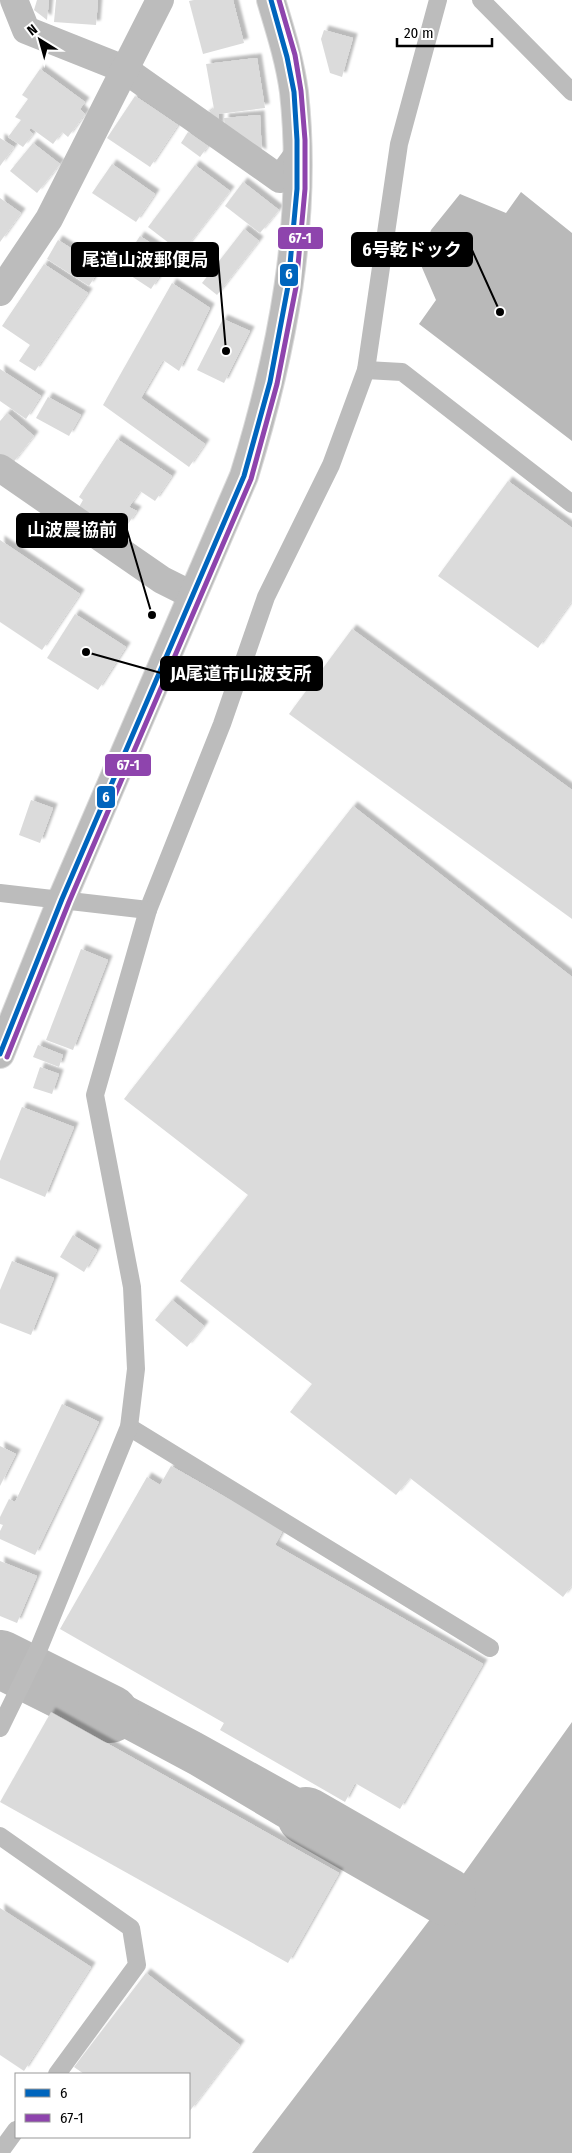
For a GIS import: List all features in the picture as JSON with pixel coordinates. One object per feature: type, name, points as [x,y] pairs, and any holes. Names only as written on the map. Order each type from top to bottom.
[{"type":"main road","points":[[14,0],[26,30],[124,69],[280,179],[297,156]]},
{"type":"main road","points":[[0,292],[49,220],[160,0]]},
{"type":"main road","points":[[0,1054],[62,900],[244,476],[263,413],[276,359],[290,276],[295,221],[297,156],[294,91],[282,36],[271,0]]},
{"type":"main road","points":[[0,468],[162,580],[192,595]]},
{"type":"lane","points":[[0,1728],[39,1648],[129,1427],[136,1369],[132,1287],[95,1095],[148,910],[222,724],[266,597],[331,465],[366,370],[399,144],[438,0]]},
{"type":"lane","points":[[481,0],[572,92]]},
{"type":"lane","points":[[366,370],[402,372],[572,504]]},
{"type":"lane","points":[[0,893],[148,910]]},
{"type":"lane","points":[[129,1427],[490,1648]]},
{"type":"lane","points":[[0,1836],[131,1928],[137,1965],[58,2073]]},
{"type":"lane","points":[[0,2152],[15,2131]]},
{"type":"shaded area","points":[[521,192],[572,233],[572,441],[419,324],[436,300],[420,263],[431,230],[460,194],[506,213]]},
{"type":"shaded area","points":[[51,1654],[201,1733],[387,1836],[364,1877],[190,1774],[35,1691]]},
{"type":"shaded area","points":[[572,1722],[572,2153],[252,2153],[447,1897]]},
{"type":"building","points":[[37,0],[49,0],[47,20],[34,10]]},
{"type":"building","points":[[56,0],[98,0],[96,25],[54,22]]},
{"type":"building","points":[[233,0],[244,43],[203,54],[189,1]]},
{"type":"building","points":[[324,30],[353,38],[342,77],[330,73],[321,39]]},
{"type":"building","points":[[257,58],[265,108],[219,114],[219,129],[204,116],[214,109],[206,64]]},
{"type":"building","points":[[40,69],[85,102],[80,109],[85,114],[68,137],[62,132],[53,144],[31,128],[29,130],[33,134],[23,147],[8,137],[21,120],[15,117],[28,99],[22,95]]},
{"type":"building","points":[[135,96],[178,125],[150,167],[107,138]]},
{"type":"building","points":[[260,115],[262,154],[225,131],[224,118]]},
{"type":"building","points":[[188,132],[208,146],[200,157],[181,143]]},
{"type":"building","points":[[0,138],[14,147],[0,166]]},
{"type":"building","points":[[33,143],[60,164],[37,193],[10,171]]},
{"type":"building","points":[[112,164],[155,194],[136,222],[92,193]]},
{"type":"building","points":[[195,165],[230,191],[182,253],[148,227]]},
{"type":"building","points":[[243,182],[279,210],[260,233],[225,206]]},
{"type":"building","points":[[0,198],[21,213],[0,242]]},
{"type":"building","points":[[244,229],[259,241],[217,295],[202,283]]},
{"type":"building","points":[[140,236],[172,257],[151,289],[119,268]]},
{"type":"building","points":[[58,240],[101,267],[89,286],[47,259]]},
{"type":"building","points":[[44,264],[88,293],[35,371],[19,361],[30,345],[2,326]]},
{"type":"building","points":[[172,283],[210,308],[179,371],[163,360],[141,398],[205,444],[189,467],[103,405]]},
{"type":"building","points":[[223,319],[250,331],[224,383],[197,370]]},
{"type":"building","points":[[0,369],[41,396],[26,419],[0,401]]},
{"type":"building","points":[[48,397],[81,415],[69,436],[36,418]]},
{"type":"building","points":[[7,413],[34,436],[12,464],[0,454],[0,421]]},
{"type":"building","points":[[117,439],[172,476],[155,501],[140,491],[129,507],[137,511],[128,524],[123,520],[115,531],[79,507],[83,500],[79,497]]},
{"type":"building","points":[[508,481],[572,528],[572,601],[538,648],[438,576]]},
{"type":"building","points":[[0,540],[80,594],[42,650],[0,622]]},
{"type":"building","points":[[75,614],[126,647],[98,690],[47,658]]},
{"type":"building","points":[[352,629],[572,790],[572,919],[289,714]]},
{"type":"building","points":[[31,800],[53,808],[40,843],[19,835]]},
{"type":"building","points":[[353,806],[572,977],[572,1585],[563,1597],[410,1478],[396,1495],[290,1412],[312,1384],[180,1281],[248,1195],[124,1099]]},
{"type":"building","points":[[81,949],[108,960],[73,1050],[46,1040]]},
{"type":"building","points":[[38,1045],[63,1055],[59,1067],[33,1057]]},
{"type":"building","points":[[40,1067],[59,1074],[52,1094],[33,1088]]},
{"type":"building","points":[[22,1107],[74,1127],[45,1197],[0,1178],[0,1161]]},
{"type":"building","points":[[73,1235],[97,1250],[84,1272],[60,1257]]},
{"type":"building","points":[[12,1261],[54,1278],[31,1335],[0,1323],[0,1290]]},
{"type":"building","points":[[172,1300],[204,1326],[187,1347],[155,1320]]},
{"type":"building","points":[[62,1404],[99,1422],[35,1555],[0,1539],[0,1531],[3,1525],[0,1524],[0,1517],[9,1499],[15,1502]]},
{"type":"building","points":[[0,1446],[16,1454],[0,1486]]},
{"type":"building","points":[[171,1466],[283,1530],[275,1545],[483,1664],[400,1809],[355,1783],[345,1802],[220,1730],[224,1723],[60,1629],[147,1477],[160,1485]]},
{"type":"building","points":[[0,1561],[37,1576],[17,1623],[0,1616]]},
{"type":"building","points":[[51,1712],[339,1873],[288,1963],[0,1802]]},
{"type":"building","points":[[0,1908],[91,1967],[24,2071],[0,2055]]},
{"type":"building","points":[[146,1973],[240,2045],[190,2111],[190,2073],[83,2073],[74,2067]]},
{"type":"waterway","points":[[0,1659],[110,1714]]},
{"type":"waterway","points":[[306,1816],[447,1897]]},
{"type":"transit line","name":"6","points":[[0,1054],[62,899],[244,476],[270,382],[288,286],[297,189],[297,140],[294,92],[287,57],[271,0]]},
{"type":"transit line","name":"67-1","points":[[7,1057],[69,902],[251,479],[277,384],[296,287],[305,189],[305,140],[301,91],[295,55],[279,0]]},
{"type":"place","name":"6号乾ドック","points":[[500,312]]},
{"type":"place","name":"尾道山波郵便局","points":[[226,351]]},
{"type":"place","name":"山波農協前","points":[[152,615]]},
{"type":"place","name":"JA尾道市山波支所","points":[[86,652]]}]
